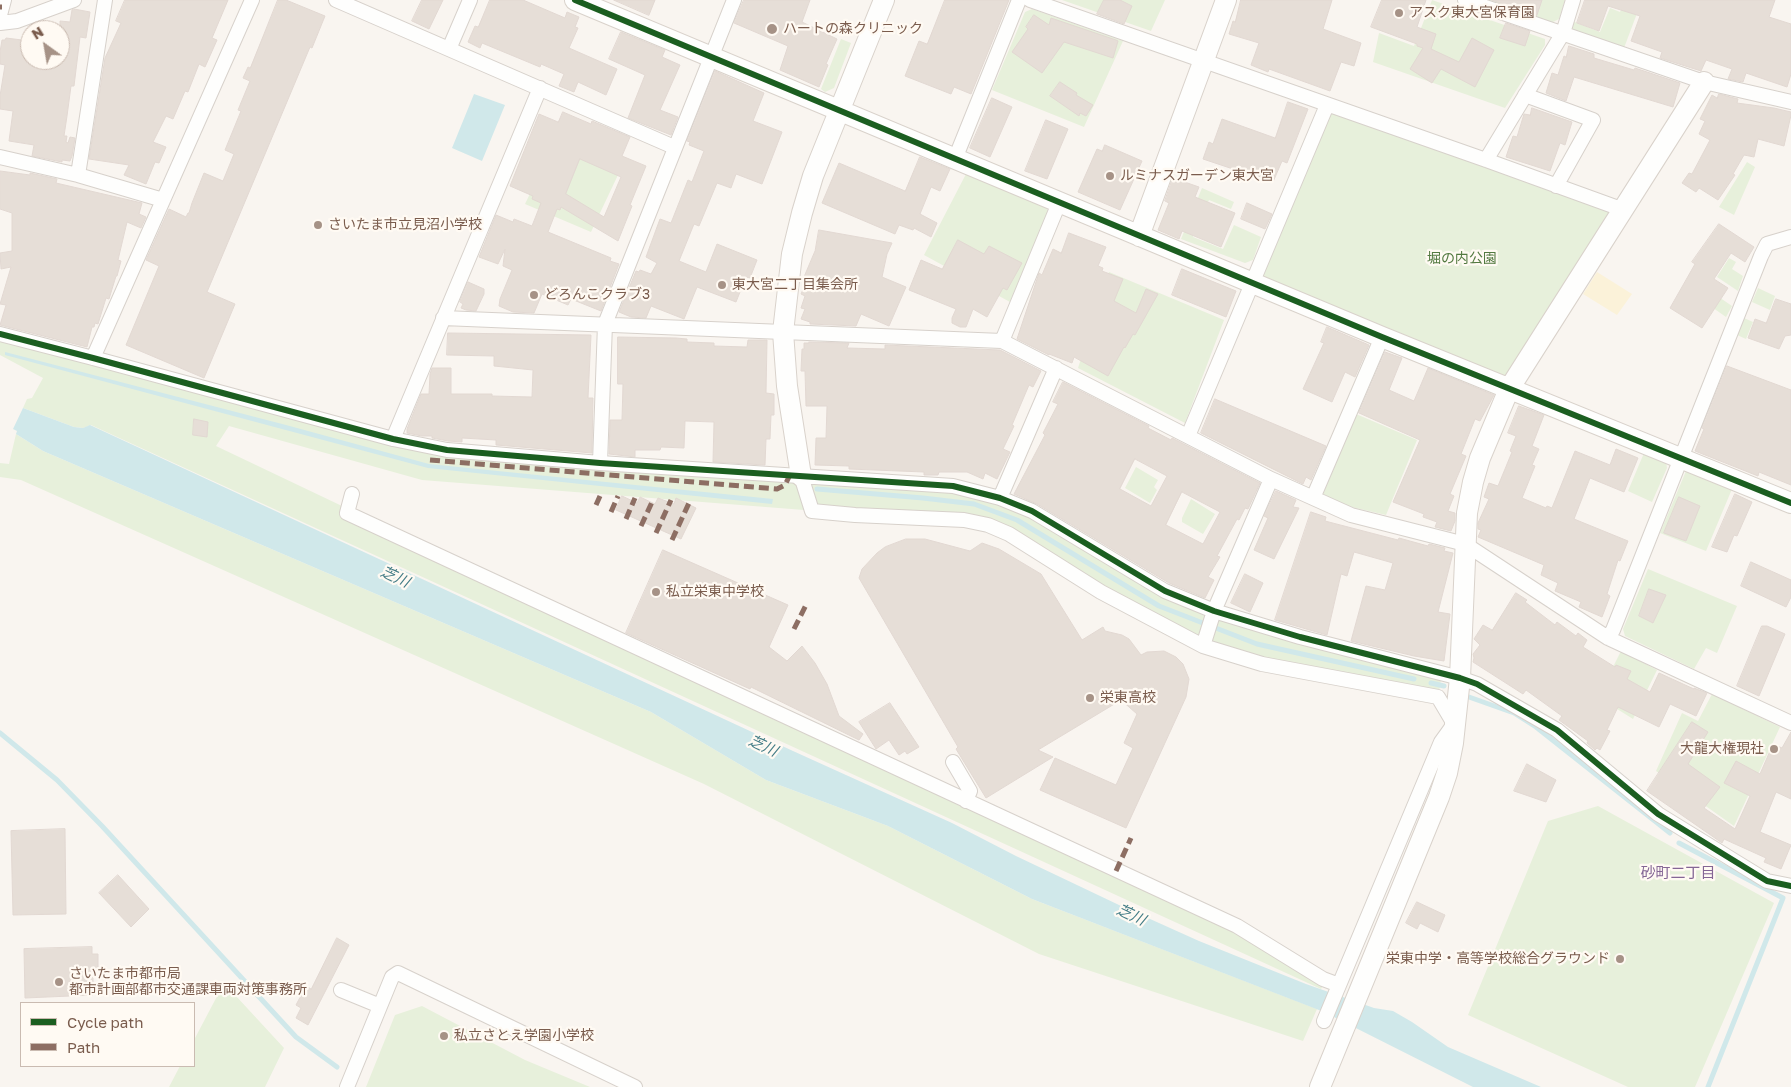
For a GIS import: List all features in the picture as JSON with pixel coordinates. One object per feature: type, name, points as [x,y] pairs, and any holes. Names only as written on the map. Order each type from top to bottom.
[{"type":"street","points":[[0,15],[4,0]]},
{"type":"street","points":[[0,23],[18,21],[74,0]]},
{"type":"street","points":[[78,175],[105,0]]},
{"type":"street","points":[[93,358],[252,0]]},
{"type":"street","points":[[336,0],[674,147]]},
{"type":"street","points":[[448,49],[470,0]]},
{"type":"street","points":[[575,0],[1382,337],[1791,502]]},
{"type":"street","points":[[600,462],[605,324],[734,0]]},
{"type":"street","points":[[884,0],[825,146],[802,213],[792,254],[783,332],[787,386],[801,476],[812,511],[964,520],[988,526],[1009,534],[1101,592],[1203,646],[1262,664],[1438,697],[1454,724]]},
{"type":"street","points":[[955,159],[1019,0]]},
{"type":"street","points":[[1030,0],[1624,210]]},
{"type":"street","points":[[1139,236],[1226,0]]},
{"type":"street","points":[[1465,0],[1704,82],[1791,102]]},
{"type":"street","points":[[1486,160],[1563,33],[1573,0]]},
{"type":"street","points":[[1320,1087],[1439,797],[1447,773],[1453,743],[1458,688],[1467,513],[1480,458],[1509,389],[1704,82]]},
{"type":"street","points":[[393,439],[540,88]]},
{"type":"street","points":[[1525,94],[1593,120],[1556,186]]},
{"type":"street","points":[[1188,436],[1327,105]]},
{"type":"street","points":[[0,157],[78,175],[163,200]]},
{"type":"street","points":[[1002,341],[1059,202]]},
{"type":"street","points":[[1608,638],[1613,630],[1764,250],[1767,244],[1791,237]]},
{"type":"street","points":[[443,318],[1002,341],[1271,479],[1351,516],[1465,544],[1608,638],[1791,724]]},
{"type":"street","points":[[0,334],[393,439],[447,450],[953,486],[1000,498],[1044,518],[1165,591],[1213,617],[1300,638],[1458,688],[1477,684],[1557,730],[1658,814],[1766,881],[1791,886]]},
{"type":"street","points":[[1313,498],[1382,337]]},
{"type":"street","points":[[1000,498],[1056,368]]},
{"type":"street","points":[[1203,646],[1213,617],[1271,479]]},
{"type":"street","points":[[352,494],[347,513],[966,802],[1237,926],[1338,988]]},
{"type":"street","points":[[1324,1021],[1441,742],[1454,724]]},
{"type":"street","points":[[954,762],[970,791],[966,802]]},
{"type":"street","points":[[347,1087],[392,977],[398,973],[635,1087]]},
{"type":"street","points":[[341,990],[380,1006]]},
{"type":"green space","points":[[1062,0],[1165,0],[1151,31]]},
{"type":"green space","points":[[1432,0],[1545,39],[1545,45],[1505,108],[1373,62],[1379,33],[1414,46]]},
{"type":"green space","points":[[1484,0],[1565,0],[1559,19],[1551,23]]},
{"type":"green space","points":[[1625,0],[1642,0],[1624,48],[1570,29],[1572,21],[1600,32],[1610,8],[1620,12]]},
{"type":"green space","points":[[1032,9],[1123,41],[1084,127],[992,90],[1025,12]]},
{"type":"green space","points":[[841,39],[851,43],[834,88],[825,92],[821,89]]},
{"type":"green space","name":"堀の内公園","points":[[1327,105],[1624,210],[1509,389],[1252,283]]},
{"type":"green space","points":[[558,136],[626,158],[591,232],[525,204]]},
{"type":"green space","points":[[1747,162],[1755,167],[1734,215],[1719,207]]},
{"type":"green space","points":[[966,174],[1045,204],[1048,211],[1010,302],[924,255]]},
{"type":"green space","points":[[1202,188],[1234,202],[1231,209],[1209,200],[1193,237],[1223,249],[1234,225],[1261,237],[1253,260],[1245,263],[1181,239]]},
{"type":"green space","points":[[1729,258],[1736,262],[1732,269],[1743,276],[1738,291],[1717,277]]},
{"type":"green space","points":[[1109,272],[1224,320],[1185,423],[1078,368]]},
{"type":"green space","points":[[1758,288],[1775,296],[1770,310],[1752,302]]},
{"type":"green space","points":[[1713,293],[1732,306],[1726,317],[1706,303]]},
{"type":"green space","points":[[1744,318],[1753,322],[1746,339],[1737,335]]},
{"type":"green space","points":[[0,334],[393,439],[793,480],[799,486],[804,510],[422,480],[229,426],[216,446],[1245,936],[1324,984],[1321,989],[91,425],[83,428],[74,427],[23,408],[27,399],[32,398],[43,378],[0,355]]},
{"type":"green space","points":[[1356,414],[1417,440],[1386,515],[1343,505],[1323,494]]},
{"type":"green space","points":[[16,434],[43,451],[651,712],[766,780],[888,826],[1032,899],[1317,1009],[1303,1041],[1039,954],[704,784],[21,480],[0,477],[0,463],[9,464]]},
{"type":"green space","points":[[1644,453],[1666,461],[1667,468],[1652,502],[1628,491]]},
{"type":"green space","points":[[1136,467],[1158,480],[1154,487],[1157,490],[1150,503],[1125,488]]},
{"type":"green space","points":[[1686,471],[1732,489],[1706,551],[1660,533]]},
{"type":"green space","points":[[801,476],[1000,498],[1165,591],[1442,674],[1438,697],[1203,646],[988,525],[812,511]]},
{"type":"green space","points":[[1191,499],[1215,514],[1203,534],[1182,522]]},
{"type":"green space","points":[[1648,569],[1737,606],[1717,653],[1706,648],[1694,669],[1625,636],[1623,629]]},
{"type":"green space","points":[[1621,651],[1657,670],[1633,719],[1598,697]]},
{"type":"green space","points":[[1712,694],[1780,727],[1734,826],[1656,771],[1682,713],[1698,721]]},
{"type":"green space","name":"栄東中学・高等学校総合グラウンド","points":[[1598,806],[1774,903],[1695,1087],[1628,1087],[1468,1015],[1548,821]]},
{"type":"green space","points":[[224,983],[284,1048],[265,1087],[169,1087],[179,1067],[195,1067],[195,1038]]},
{"type":"green space","name":"私立さとえ学園小学校","points":[[422,1006],[525,1060],[590,1087],[366,1087],[395,1015]]},
{"type":"sand","points":[[1597,272],[1632,294],[1617,315],[1583,294]]},
{"type":"water","points":[[474,94],[505,105],[482,161],[452,148]]},
{"type":"water","points":[[5,352],[429,464],[773,499],[772,504],[428,468],[5,355]]},
{"type":"water","name":"芝川","points":[[23,408],[74,427],[83,428],[90,425],[952,823],[1119,905],[1199,941],[1306,984],[1374,1008],[1393,1011],[1448,1047],[1541,1087],[1473,1087],[1324,1012],[1032,899],[888,826],[766,780],[651,712],[43,451],[16,434],[17,431],[13,429]]},
{"type":"building","points":[[125,0],[228,0],[212,38],[217,40],[205,67],[199,64],[188,92],[185,91],[173,119],[166,116],[153,142],[166,147],[159,163],[155,162],[146,184],[124,175],[129,165],[89,159],[105,58],[121,23],[116,21]]},
{"type":"building","points":[[278,0],[286,0],[325,16],[312,48],[310,47],[207,292],[235,304],[204,378],[126,345],[159,266],[146,260],[169,209],[186,217],[204,173],[223,181],[234,154],[225,150],[241,111],[238,110],[250,81],[243,78],[248,67],[250,68]]},
{"type":"building","points":[[422,0],[443,0],[429,29],[412,21]]},
{"type":"building","points":[[490,0],[523,0],[565,18],[567,12],[579,17],[575,27],[578,28],[569,48],[617,69],[606,95],[578,82],[574,92],[559,86],[564,74],[541,64],[540,67],[482,43],[480,48],[468,42],[475,26],[478,27]]},
{"type":"building","points":[[614,0],[655,0],[649,15]]},
{"type":"building","points":[[744,0],[810,0],[802,22],[837,39],[826,64],[828,65],[819,87],[780,70],[788,46],[734,23]]},
{"type":"building","points":[[945,0],[1009,0],[971,94],[954,87],[951,94],[905,76],[919,41],[927,44]]},
{"type":"building","points":[[1104,0],[1120,0],[1132,6],[1124,24],[1097,14]]},
{"type":"building","points":[[1241,0],[1332,0],[1323,29],[1361,43],[1354,66],[1341,62],[1330,91],[1269,69],[1268,72],[1251,65],[1259,43],[1229,34],[1233,21],[1235,22]]},
{"type":"building","points":[[1382,0],[1426,0],[1417,27],[1436,34],[1431,49],[1459,62],[1472,38],[1494,50],[1475,87],[1441,69],[1432,83],[1410,69],[1423,48],[1371,27]]},
{"type":"building","points":[[1492,0],[1542,0],[1537,15]]},
{"type":"building","points":[[1585,0],[1775,0],[1769,17],[1791,24],[1791,74],[1787,87],[1746,73],[1743,82],[1728,79],[1732,69],[1706,60],[1701,71],[1660,58],[1662,52],[1631,41],[1640,16],[1608,6],[1599,31],[1577,23]]},
{"type":"building","points":[[72,10],[90,12],[86,38],[80,37],[74,86],[71,86],[64,136],[67,136],[66,142],[68,143],[70,137],[75,138],[72,156],[70,161],[62,160],[62,162],[32,156],[34,145],[9,141],[13,111],[0,109],[5,65],[0,64],[0,52],[2,40],[6,38],[20,40],[20,70],[70,70],[70,22]]},
{"type":"building","points":[[1034,15],[1049,25],[1051,18],[1118,41],[1113,58],[1064,42],[1042,73],[1012,52],[1028,29],[1026,27]]},
{"type":"building","points":[[1506,23],[1530,31],[1525,46],[1500,38]]},
{"type":"building","points":[[621,32],[665,50],[662,57],[680,65],[660,110],[678,117],[671,135],[628,118],[645,75],[609,59]]},
{"type":"building","points":[[1569,46],[1594,54],[1594,58],[1634,70],[1635,68],[1680,83],[1673,107],[1574,77],[1566,101],[1546,93],[1552,73],[1558,75]]},
{"type":"building","points":[[715,71],[764,93],[753,121],[782,132],[762,184],[736,174],[731,188],[717,183],[699,226],[694,224],[679,261],[706,272],[717,244],[757,260],[750,278],[746,277],[736,302],[697,287],[684,319],[651,306],[646,318],[631,317],[619,312],[636,271],[639,272],[640,270],[651,274],[657,263],[646,257],[660,219],[671,223],[688,180],[692,182],[704,151],[689,145],[690,142],[687,141]]},
{"type":"building","points":[[1060,82],[1077,93],[1076,95],[1093,105],[1086,116],[1080,113],[1079,116],[1050,96]]},
{"type":"building","points":[[1719,94],[1738,99],[1737,103],[1774,108],[1791,112],[1791,115],[1784,146],[1758,139],[1754,157],[1744,155],[1733,174],[1735,175],[1718,200],[1699,188],[1696,192],[1682,183],[1689,173],[1692,174],[1710,140],[1699,134],[1705,121],[1700,119],[1712,95],[1717,98]]},
{"type":"building","points":[[992,98],[1012,107],[990,157],[970,148]]},
{"type":"building","points":[[1288,102],[1308,109],[1287,163],[1282,161],[1273,182],[1240,169],[1239,171],[1203,159],[1209,142],[1213,144],[1222,119],[1275,138]]},
{"type":"building","points":[[1532,108],[1572,122],[1565,145],[1560,143],[1550,171],[1506,157],[1513,136],[1517,137],[1524,114],[1530,115]]},
{"type":"building","points":[[563,112],[591,124],[592,121],[630,137],[622,156],[646,166],[618,241],[561,207],[560,210],[557,209],[548,232],[611,258],[610,261],[619,264],[601,311],[571,299],[568,305],[542,294],[534,313],[513,312],[499,306],[512,270],[503,266],[505,249],[498,264],[479,257],[496,215],[513,222],[514,219],[532,226],[541,203],[532,199],[533,196],[510,186],[539,114],[558,122]],"holes":[[[580,159],[621,177],[604,217],[566,194]]]},
{"type":"building","points":[[1046,120],[1068,129],[1047,179],[1025,171]]},
{"type":"building","name":"ルミナスガーデン東大宮","points":[[1105,145],[1142,161],[1120,210],[1078,192],[1097,149],[1102,151]]},
{"type":"building","points":[[920,157],[950,169],[940,191],[931,187],[920,214],[937,223],[931,237],[914,228],[913,230],[899,225],[895,234],[822,203],[839,163],[905,191]]},
{"type":"building","points":[[0,171],[30,175],[30,173],[57,179],[56,183],[142,203],[139,214],[146,217],[141,228],[127,222],[118,260],[121,261],[117,276],[109,299],[106,298],[98,324],[95,323],[94,327],[92,327],[87,347],[0,325],[6,305],[0,304],[11,267],[1,269],[0,253],[12,251],[12,213],[0,209]]},
{"type":"building","points":[[1173,178],[1199,187],[1195,197],[1235,213],[1221,247],[1182,231],[1179,239],[1158,230],[1169,203],[1165,201]]},
{"type":"building","points":[[1247,203],[1272,214],[1265,229],[1241,219]]},
{"type":"building","points":[[1719,224],[1754,247],[1745,262],[1731,253],[1714,279],[1728,288],[1702,328],[1670,308],[1695,264],[1692,262]]},
{"type":"building","points":[[819,230],[892,243],[887,254],[882,277],[906,287],[889,326],[861,314],[856,326],[810,324],[810,322],[801,319],[805,309],[801,308],[805,296],[801,294],[808,278],[804,277],[815,251]]},
{"type":"building","points":[[1069,233],[1106,247],[1098,266],[1103,268],[1102,271],[1123,279],[1114,301],[1136,313],[1146,289],[1158,294],[1135,335],[1133,334],[1124,347],[1108,376],[1074,357],[1072,363],[1049,355],[1017,339],[1039,273],[1042,275],[1053,249],[1061,253]]},
{"type":"building","points":[[958,240],[984,254],[989,246],[1022,263],[1007,290],[1003,288],[987,317],[973,309],[966,327],[960,327],[952,323],[956,309],[909,290],[921,260],[942,269]]},
{"type":"building","points":[[1182,269],[1236,291],[1226,317],[1172,295]]},
{"type":"building","points":[[468,282],[484,289],[484,294],[476,311],[461,308],[463,304],[460,302]]},
{"type":"building","points":[[1776,299],[1791,304],[1791,335],[1785,336],[1779,349],[1748,338],[1755,319],[1766,323]]},
{"type":"building","points":[[1327,327],[1369,345],[1355,377],[1345,372],[1332,402],[1303,389],[1324,343],[1321,342]]},
{"type":"building","points":[[448,333],[591,335],[588,398],[593,398],[592,453],[496,445],[496,440],[462,438],[462,442],[448,441],[432,438],[432,436],[407,433],[421,394],[429,394],[432,368],[451,368],[451,394],[492,394],[492,396],[532,397],[533,370],[494,366],[494,356],[447,355]]},
{"type":"building","points":[[618,337],[676,338],[687,339],[687,342],[714,343],[714,346],[747,347],[748,340],[767,340],[766,393],[774,394],[774,415],[771,415],[770,439],[766,439],[765,465],[713,462],[714,422],[685,421],[684,448],[661,447],[660,450],[635,450],[635,457],[609,454],[610,420],[622,420],[623,384],[618,384]]},
{"type":"building","points":[[804,343],[849,343],[847,348],[885,349],[885,345],[1000,350],[1041,371],[1033,387],[1029,385],[1012,425],[1014,426],[1003,449],[1010,452],[997,479],[985,473],[983,479],[967,472],[939,472],[938,475],[924,475],[924,472],[849,469],[849,466],[815,465],[816,438],[826,438],[827,406],[806,406],[805,371],[801,371],[802,349],[804,349]]},
{"type":"building","points":[[1385,352],[1402,358],[1389,390],[1414,401],[1428,368],[1494,395],[1480,421],[1475,419],[1461,454],[1466,456],[1450,494],[1454,496],[1448,511],[1455,513],[1455,521],[1451,531],[1435,527],[1437,522],[1423,517],[1424,514],[1393,502],[1420,440],[1359,413]]},
{"type":"building","points":[[1727,366],[1791,390],[1791,485],[1759,472],[1758,476],[1695,451],[1704,429],[1702,428]]},
{"type":"building","points":[[1063,382],[1149,426],[1148,428],[1171,440],[1172,438],[1260,483],[1248,509],[1245,508],[1239,520],[1237,519],[1217,556],[1220,557],[1208,577],[1214,580],[1205,598],[1169,583],[1037,504],[1014,494],[1045,435],[1043,433],[1058,404],[1053,402]],"holes":[[[1135,459],[1167,476],[1151,506],[1120,489]],[[1182,492],[1220,512],[1203,544],[1166,525]]]},
{"type":"building","points":[[1215,399],[1326,446],[1311,480],[1306,477],[1303,484],[1201,433]]},
{"type":"building","points":[[1519,406],[1544,415],[1532,446],[1539,449],[1532,465],[1535,466],[1522,498],[1546,508],[1547,506],[1552,508],[1575,451],[1610,465],[1616,449],[1638,458],[1624,492],[1590,478],[1574,519],[1628,541],[1620,561],[1618,560],[1607,594],[1610,596],[1602,617],[1579,607],[1581,602],[1555,591],[1558,583],[1541,575],[1544,565],[1478,537],[1481,530],[1478,529],[1478,523],[1489,499],[1484,497],[1489,483],[1498,486],[1512,452],[1510,451],[1516,436],[1508,433]]},
{"type":"building","points":[[194,419],[208,422],[207,437],[193,435]]},
{"type":"building","points":[[1276,491],[1296,500],[1293,507],[1299,508],[1274,559],[1254,550],[1268,518],[1264,516]]},
{"type":"building","points":[[1735,494],[1752,502],[1737,536],[1734,535],[1727,552],[1712,547]]},
{"type":"building","points":[[622,496],[637,503],[640,497],[655,504],[658,498],[674,504],[676,498],[696,508],[681,539],[616,510]]},
{"type":"building","points":[[1679,497],[1700,506],[1686,541],[1664,533]]},
{"type":"building","points":[[1311,512],[1326,517],[1325,521],[1398,540],[1399,538],[1428,546],[1429,544],[1445,548],[1444,551],[1453,553],[1438,612],[1450,614],[1444,661],[1351,641],[1366,586],[1385,590],[1393,563],[1354,552],[1347,576],[1341,574],[1327,635],[1275,620]]},
{"type":"building","points":[[906,539],[925,539],[970,551],[982,543],[999,549],[1041,574],[1082,640],[1103,627],[1105,631],[1122,635],[1129,639],[1141,655],[1147,652],[1164,651],[1176,657],[1183,664],[1189,679],[1186,697],[1126,828],[1040,790],[1055,758],[1116,785],[1133,748],[1124,743],[1137,714],[1121,700],[1038,750],[1053,757],[986,798],[859,578],[862,569],[877,553],[885,547]]},
{"type":"building","points":[[663,550],[788,605],[769,647],[787,661],[802,646],[815,663],[827,684],[839,716],[863,734],[859,740],[751,687],[750,689],[626,633]]},
{"type":"building","points":[[1751,562],[1791,580],[1791,597],[1786,607],[1741,586]]},
{"type":"building","points":[[1245,574],[1263,583],[1250,612],[1231,603]]},
{"type":"building","points":[[1649,589],[1666,595],[1653,623],[1639,616]]},
{"type":"building","points":[[1516,593],[1527,600],[1525,602],[1555,625],[1557,622],[1576,636],[1578,633],[1587,640],[1583,647],[1615,667],[1616,665],[1631,671],[1627,679],[1650,692],[1659,673],[1707,693],[1696,716],[1670,704],[1659,727],[1618,707],[1607,730],[1610,731],[1600,750],[1597,748],[1595,750],[1587,743],[1588,741],[1559,720],[1562,716],[1526,690],[1523,694],[1473,662],[1473,654],[1480,645],[1474,639],[1483,625],[1492,630]]},
{"type":"building","points":[[1762,626],[1767,626],[1785,634],[1759,696],[1737,686]]},
{"type":"building","points":[[890,703],[919,747],[907,754],[905,751],[899,755],[889,740],[876,749],[859,722]]},
{"type":"building","points":[[1692,722],[1708,732],[1688,764],[1720,787],[1704,808],[1735,829],[1750,796],[1724,783],[1736,761],[1760,774],[1773,744],[1782,748],[1791,732],[1791,799],[1776,792],[1760,832],[1791,845],[1781,869],[1764,862],[1766,858],[1724,839],[1722,843],[1647,791]]},
{"type":"building","points":[[1527,764],[1556,780],[1546,802],[1514,791]]},
{"type":"building","points":[[65,829],[66,914],[13,915],[11,831]]},
{"type":"building","points":[[118,875],[149,909],[131,927],[99,893]]},
{"type":"building","points":[[1417,902],[1445,915],[1438,932],[1420,923],[1417,929],[1406,923]]},
{"type":"building","points":[[337,938],[349,945],[308,1025],[296,1018],[301,1008],[296,1005],[306,986],[311,989]]},
{"type":"building","name":"さいたま市都市局 都市計画部都市交通課車両対策事務所","points":[[92,947],[92,954],[98,954],[98,968],[93,968],[93,995],[25,998],[24,949]]},
{"type":"waterway","points":[[817,489],[974,504],[1017,520],[1159,606],[1257,644],[1414,679]]},
{"type":"waterway","points":[[1431,683],[1444,686]]},
{"type":"waterway","points":[[1469,697],[1514,713],[1536,727],[1670,833]]},
{"type":"waterway","points":[[0,733],[57,780],[102,826],[296,1037],[337,1067]]},
{"type":"waterway","points":[[1679,843],[1783,898],[1708,1087]]},
{"type":"marked path","points":[[430,460],[777,489],[785,485],[790,475]]},
{"type":"marked path","points":[[596,505],[600,496]]},
{"type":"marked path","points":[[611,512],[618,496]]},
{"type":"marked path","points":[[626,519],[635,498]]},
{"type":"marked path","points":[[641,526],[653,500]]},
{"type":"marked path","points":[[656,533],[671,500]]},
{"type":"marked path","points":[[672,540],[689,503]]},
{"type":"marked path","points":[[794,629],[807,603]]},
{"type":"marked path","points":[[1116,871],[1131,838]]},
{"type":"cycle path","points":[[575,0],[1382,337],[1791,503]]},
{"type":"cycle path","points":[[0,334],[393,439],[447,450],[600,463],[953,486],[1000,498],[1032,511],[1165,591],[1214,611],[1300,637],[1477,684],[1557,730],[1658,814],[1767,881],[1791,886]]},
{"type":"place","name":"アスク東大宮保育園","points":[[1399,13]]},
{"type":"place","name":"ハートの森クリニック","points":[[772,29]]},
{"type":"place","name":"ルミナスガーデン東大宮","points":[[1110,176]]},
{"type":"place","name":"さいたま市立見沼小学校","points":[[318,225]]},
{"type":"place","name":"東大宮二丁目集会所","points":[[722,285]]},
{"type":"place","name":"どろんこクラブ3","points":[[534,295]]},
{"type":"place","name":"私立栄東中学校","points":[[656,592]]},
{"type":"place","name":"栄東高校","points":[[1090,698]]},
{"type":"place","name":"大龍大権現社","points":[[1774,749]]},
{"type":"place","name":"栄東中学・高等学校総合グラウンド","points":[[1620,959]]},
{"type":"place","name":"さいたま市都市局 都市計画部都市交通課車両対策事務所","points":[[59,982]]},
{"type":"place","name":"私立さとえ学園小学校","points":[[444,1036]]},
{"type":"district","name":"砂町二丁目","points":[[1678,873]]}]
